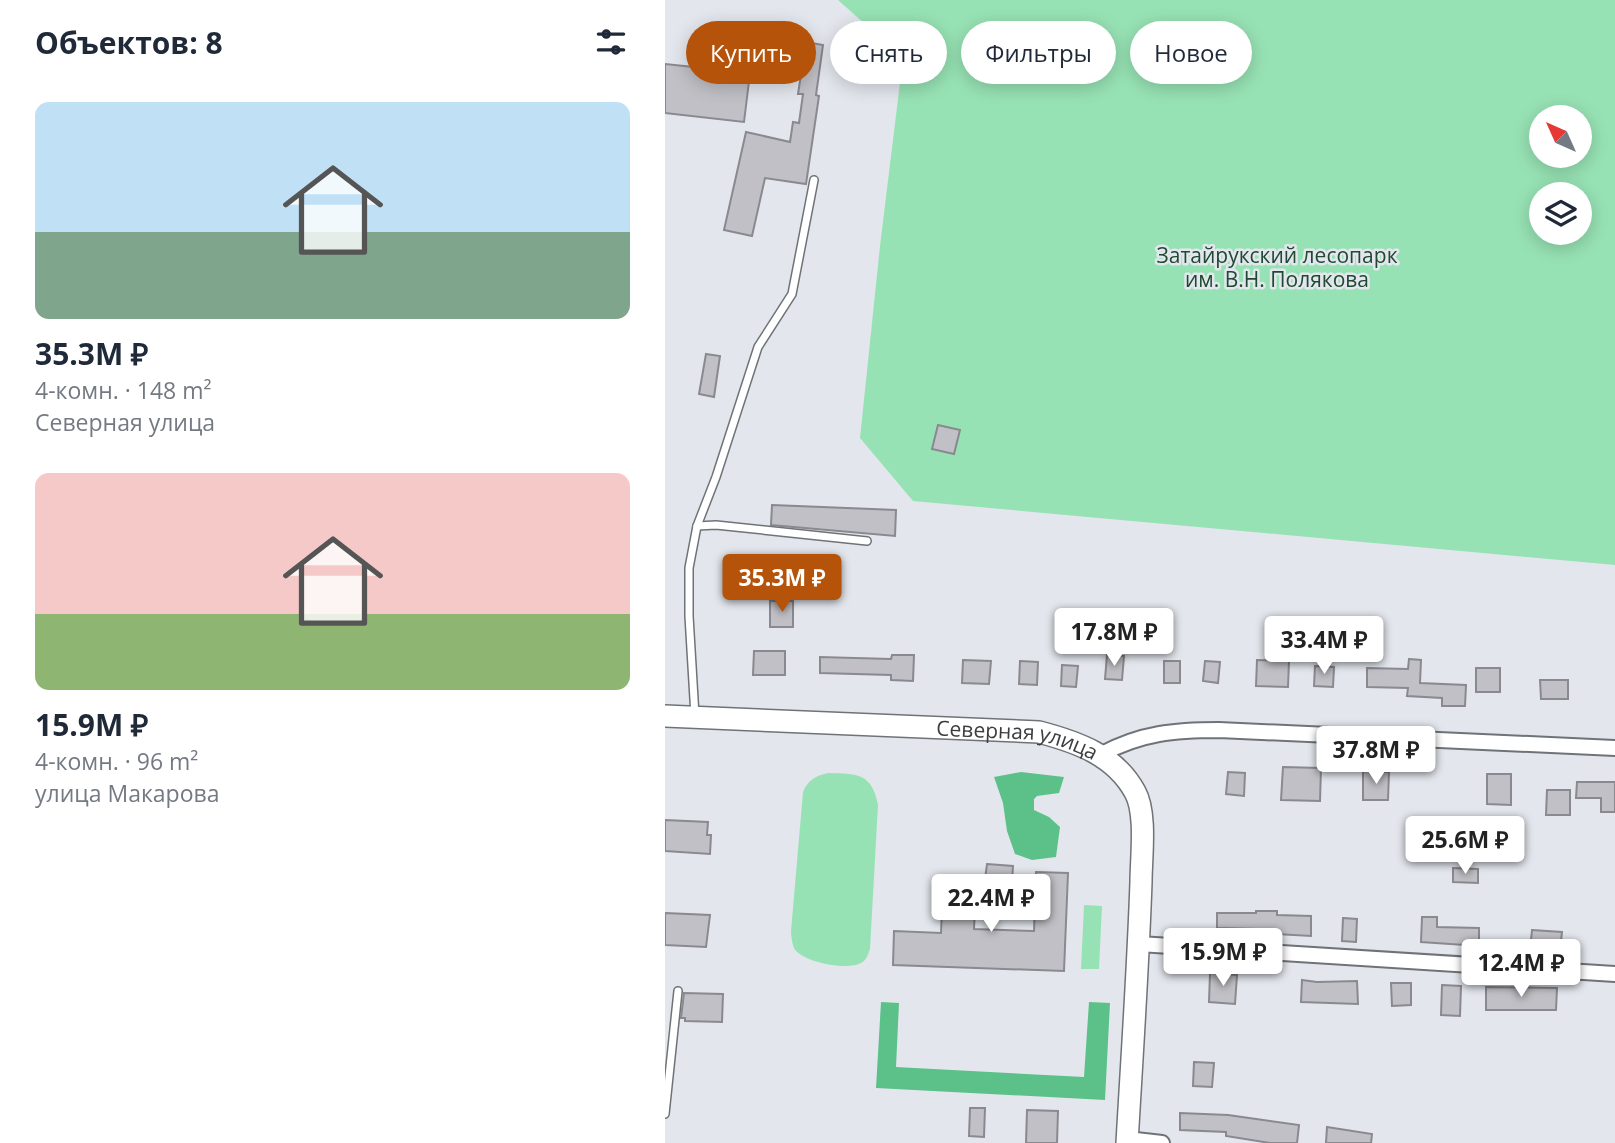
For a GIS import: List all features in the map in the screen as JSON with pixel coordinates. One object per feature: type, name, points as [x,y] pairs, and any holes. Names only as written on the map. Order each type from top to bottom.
[{"type":"main road","name":"Северная улица","points":[[665,716],[1039,732],[1073,741],[1102,754]]},
{"type":"main road","points":[[1102,754],[1136,793],[1142,839],[1139,944],[1127,1141]]},
{"type":"street","name":"Северная улица","points":[[1102,754],[1128,741],[1171,730],[1615,748]]},
{"type":"street","points":[[1139,944],[1615,974]]},
{"type":"street","points":[[1127,1141],[1162,1143]]},
{"type":"lane","points":[[695,717],[689,568],[697,526],[716,477],[758,347],[792,295],[814,180]]},
{"type":"lane","points":[[697,526],[716,525],[867,541]]},
{"type":"lane","points":[[665,1114],[678,991]]},
{"type":"green space","name":"Затайрукский лесопарк им. В.Н. Полякова","points":[[838,0],[1615,0],[1615,565],[913,501],[860,438],[900,84],[947,84],[947,21],[862,21]]},
{"type":"green space","points":[[1021,772],[1064,777],[1059,793],[1037,796],[1034,799],[1034,810],[1049,817],[1060,827],[1056,857],[1032,860],[1015,854],[994,777]]},
{"type":"green space","points":[[828,773],[861,777],[872,786],[878,805],[870,949],[865,960],[855,965],[815,961],[798,953],[791,937],[803,792],[813,779]]},
{"type":"green space","points":[[1084,905],[1102,906],[1099,969],[1081,969]]},
{"type":"green space","points":[[881,1002],[899,1003],[896,1067],[1084,1077],[1089,1002],[1110,1003],[1105,1100],[876,1088]]},
{"type":"building","points":[[816,44],[823,45],[816,95],[819,96],[806,184],[765,178],[752,236],[724,230],[746,132],[790,142],[793,122],[799,123],[803,94],[798,94],[800,84],[816,84]]},
{"type":"building","points":[[665,64],[686,66],[686,84],[749,84],[744,122],[665,113]]},
{"type":"building","points":[[706,354],[720,356],[714,397],[699,394]]},
{"type":"building","points":[[938,425],[960,430],[954,454],[932,449]]},
{"type":"building","points":[[772,505],[896,510],[895,536],[771,525]]},
{"type":"building","points":[[770,601],[793,601],[793,627],[770,627]]},
{"type":"building","points":[[754,651],[785,651],[785,675],[753,675]]},
{"type":"building","points":[[892,655],[914,655],[913,681],[891,680],[891,675],[820,673],[820,657],[891,659]]},
{"type":"building","points":[[1107,655],[1124,656],[1122,680],[1105,679]]},
{"type":"building","points":[[1409,659],[1421,660],[1420,683],[1466,685],[1465,706],[1442,706],[1442,698],[1407,696],[1408,688],[1367,687],[1367,668],[1408,669]]},
{"type":"building","points":[[963,660],[991,661],[989,684],[962,683]]},
{"type":"building","points":[[1257,660],[1289,661],[1288,687],[1256,686]]},
{"type":"building","points":[[1020,661],[1038,662],[1037,685],[1019,684]]},
{"type":"building","points":[[1164,661],[1180,661],[1180,683],[1164,683]]},
{"type":"building","points":[[1205,661],[1220,662],[1218,683],[1203,681]]},
{"type":"building","points":[[1062,665],[1078,666],[1076,687],[1061,686]]},
{"type":"building","points":[[1315,666],[1334,667],[1333,687],[1314,686]]},
{"type":"building","points":[[1476,668],[1500,668],[1500,692],[1476,692]]},
{"type":"building","points":[[1540,680],[1568,680],[1568,699],[1541,699]]},
{"type":"building","points":[[1283,767],[1321,768],[1320,801],[1281,800]]},
{"type":"building","points":[[1363,771],[1389,772],[1388,800],[1363,800]]},
{"type":"building","points":[[1228,772],[1245,773],[1244,796],[1226,794]]},
{"type":"building","points":[[1487,774],[1511,774],[1511,805],[1487,804]]},
{"type":"building","points":[[1577,782],[1615,782],[1615,812],[1601,812],[1601,798],[1576,798]]},
{"type":"building","points":[[1547,790],[1570,790],[1570,815],[1546,815]]},
{"type":"building","points":[[665,820],[708,822],[707,835],[711,835],[710,854],[665,851]]},
{"type":"building","points":[[987,864],[1013,866],[1012,881],[985,879]]},
{"type":"building","points":[[1453,868],[1478,869],[1478,883],[1453,882]]},
{"type":"building","points":[[1036,872],[1068,873],[1064,971],[893,965],[894,931],[941,933],[943,883],[976,885],[974,929],[1034,931]]},
{"type":"building","points":[[1256,911],[1311,916],[1311,936],[1276,934],[1276,938],[1256,938],[1256,929],[1217,928],[1217,913]]},
{"type":"building","points":[[665,913],[710,915],[706,947],[665,945]]},
{"type":"building","points":[[1422,917],[1437,917],[1437,927],[1479,928],[1479,946],[1421,942]]},
{"type":"building","points":[[1343,918],[1357,919],[1356,942],[1342,941]]},
{"type":"building","points":[[1532,930],[1562,932],[1560,952],[1530,950]]},
{"type":"building","points":[[1210,973],[1237,975],[1235,1004],[1209,1002]]},
{"type":"building","points":[[1302,980],[1357,981],[1358,1004],[1301,1002]]},
{"type":"building","points":[[1391,983],[1411,983],[1411,1005],[1392,1006]]},
{"type":"building","points":[[1442,985],[1461,986],[1460,1016],[1441,1015]]},
{"type":"building","points":[[1486,987],[1557,988],[1556,1010],[1486,1010]]},
{"type":"building","points":[[684,993],[723,994],[722,1022],[685,1021],[685,1018],[681,1018]]},
{"type":"building","points":[[1194,1062],[1214,1063],[1212,1087],[1193,1086]]},
{"type":"building","points":[[970,1108],[985,1108],[984,1137],[969,1136]]},
{"type":"building","points":[[1027,1110],[1058,1111],[1057,1143],[1026,1143]]},
{"type":"building","points":[[1180,1113],[1228,1115],[1299,1125],[1297,1143],[1270,1143],[1226,1136],[1226,1132],[1180,1130]]},
{"type":"building","points":[[1327,1127],[1372,1134],[1371,1143],[1326,1143]]}]
